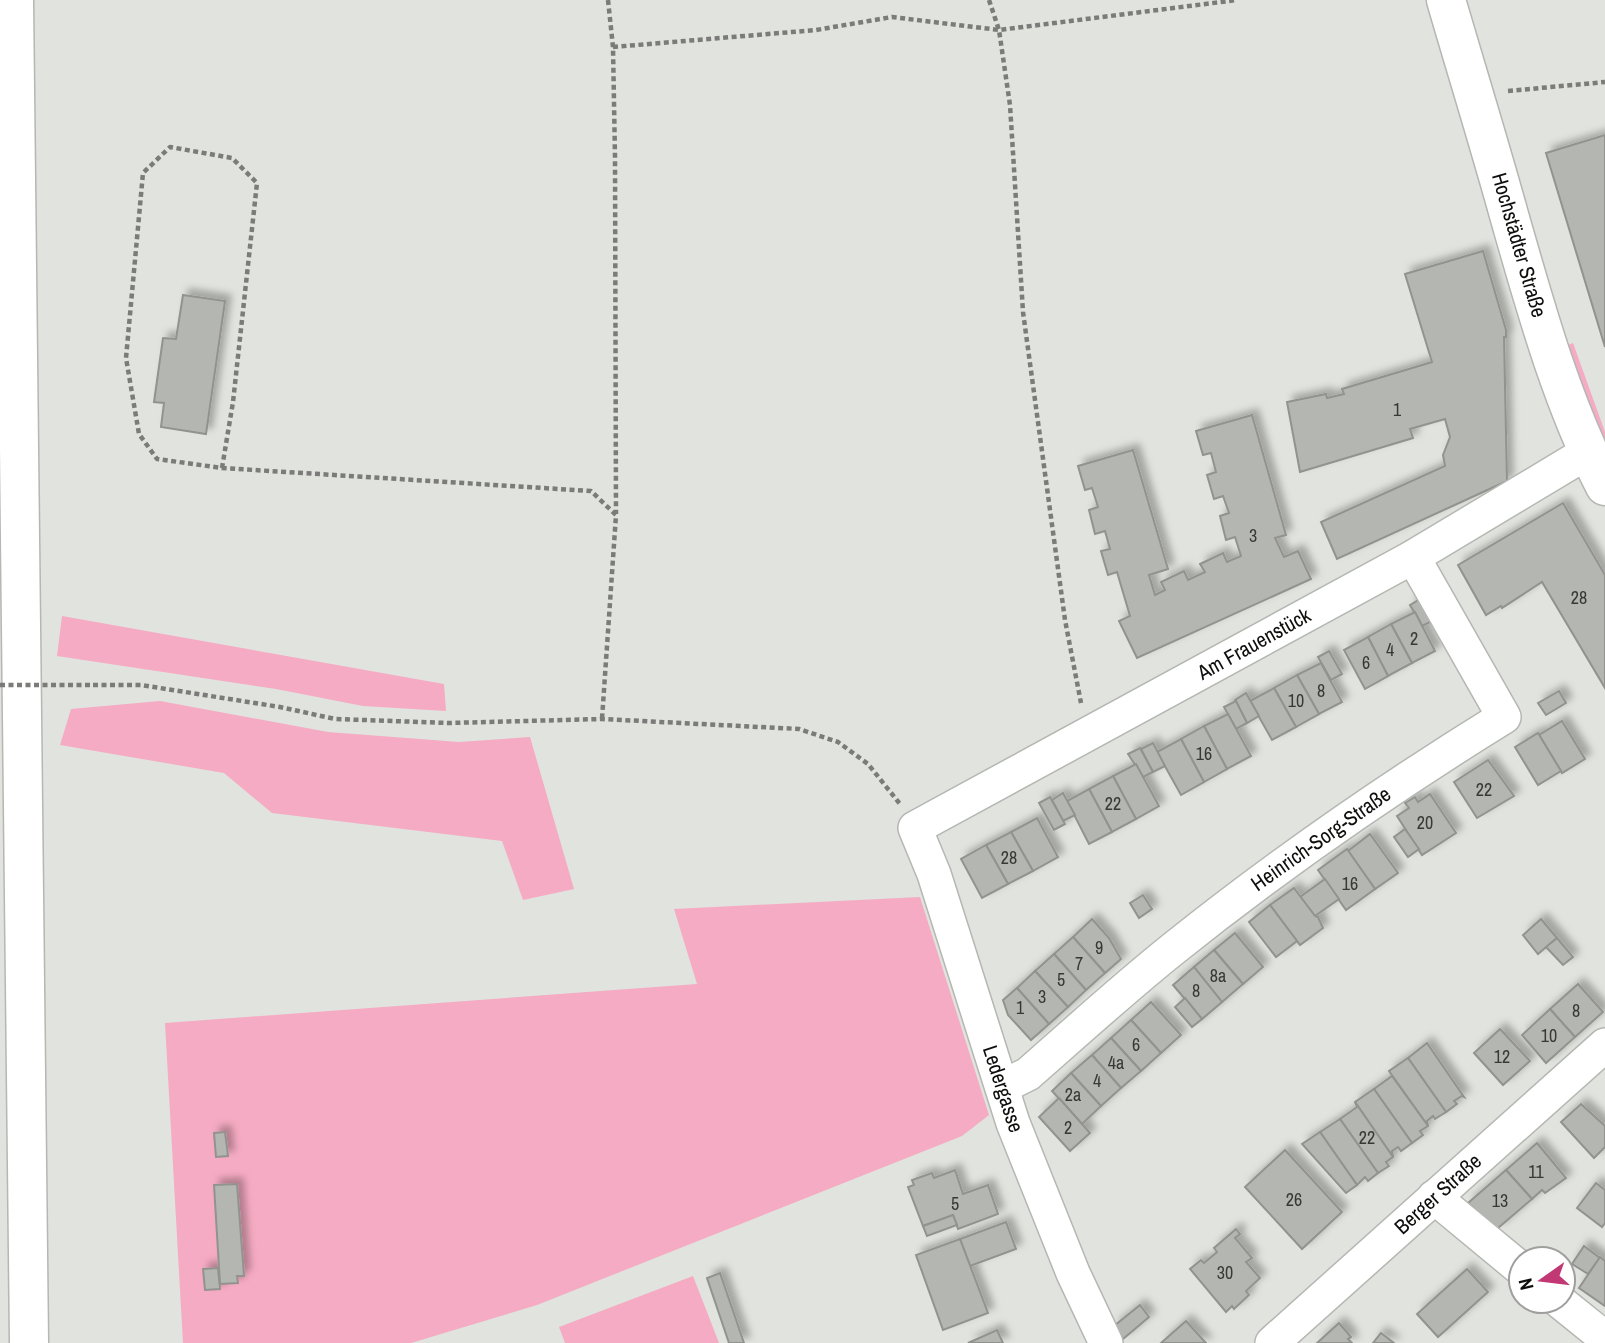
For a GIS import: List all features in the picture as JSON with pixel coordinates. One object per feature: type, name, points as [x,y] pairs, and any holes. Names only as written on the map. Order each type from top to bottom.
[{"type":"main road","points":[[14,0],[29,1343]]},
{"type":"main road","name":"Hochstädter Straße","points":[[1446,0],[1537,308],[1588,452],[1605,485]]},
{"type":"street","name":"Am Frauenstück","points":[[915,828],[1413,557],[1588,452]]},
{"type":"street","name":"Heinrich-Sorg-Straße","points":[[1002,1087],[1028,1073],[1171,950],[1295,856],[1412,775],[1504,718],[1413,557]]},
{"type":"street","name":"Ledergasse","points":[[915,828],[934,874],[1013,1123],[1046,1207],[1106,1343]]},
{"type":"street","name":"Berger Straße","points":[[1272,1343],[1605,1045]]},
{"type":"street","points":[[1434,1197],[1507,1257]]},
{"type":"street","points":[[1576,1315],[1605,1338]]},
{"type":"path","points":[[602,719],[616,515],[612,47],[608,0]]},
{"type":"path","points":[[989,0],[999,30],[1010,105],[1023,312],[1065,620],[1087,734]]},
{"type":"path","points":[[612,47],[817,30],[892,17],[999,30],[1237,0]]},
{"type":"path","points":[[1505,92],[1605,82]]},
{"type":"path","points":[[222,468],[233,402],[257,183],[232,158],[170,147],[143,173],[126,358],[139,434],[158,459],[222,468],[591,491],[616,515]]},
{"type":"path","points":[[0,685],[141,685],[280,707],[335,719],[449,723],[602,719],[799,729],[838,742],[868,764],[893,793],[915,828]]},
{"type":"shaded area","points":[[1573,343],[1605,432],[1605,456],[1563,347]]},
{"type":"shaded area","points":[[62,616],[444,684],[446,711],[363,706],[276,689],[57,656]]},
{"type":"shaded area","points":[[160,701],[328,732],[459,742],[530,737],[574,889],[523,900],[502,841],[272,813],[224,773],[60,745],[71,709]]},
{"type":"shaded area","points":[[920,897],[989,1115],[962,1136],[537,1305],[411,1343],[183,1343],[165,1023],[697,984],[674,909]]},
{"type":"shaded area","points":[[693,1276],[719,1343],[565,1343],[559,1327]]},
{"type":"building","points":[[1605,135],[1605,347],[1546,153]]},
{"type":"building","points":[[1483,251],[1506,330],[1507,481],[1337,559],[1321,522],[1445,466],[1443,455],[1450,437],[1445,419],[1410,429],[1413,438],[1300,472],[1287,402],[1326,394],[1327,398],[1344,394],[1342,389],[1432,362],[1405,274]]},
{"type":"building","points":[[183,295],[225,301],[206,434],[161,427],[164,403],[154,402],[163,338],[176,339]]},
{"type":"building","points":[[1252,415],[1286,535],[1275,538],[1284,557],[1298,551],[1311,579],[1137,658],[1119,621],[1130,616],[1117,572],[1108,575],[1101,551],[1110,549],[1105,531],[1095,534],[1089,510],[1098,507],[1092,488],[1085,490],[1078,466],[1133,450],[1168,569],[1149,575],[1155,595],[1165,590],[1161,582],[1184,571],[1188,580],[1205,572],[1200,564],[1223,553],[1227,562],[1241,556],[1235,537],[1226,540],[1220,516],[1229,513],[1223,496],[1214,499],[1207,475],[1216,472],[1211,453],[1203,455],[1196,431]]},
{"type":"building","points":[[1563,503],[1605,575],[1605,688],[1542,582],[1486,615],[1458,565]]},
{"type":"building","points":[[1422,598],[1434,620],[1422,626],[1410,605]]},
{"type":"building","points":[[1415,612],[1435,651],[1412,663],[1391,624]]},
{"type":"building","points":[[1391,624],[1412,663],[1388,676],[1368,637]]},
{"type":"building","points":[[1368,637],[1388,676],[1365,689],[1344,650]]},
{"type":"building","points":[[1329,651],[1342,674],[1331,680],[1318,657]]},
{"type":"building","points":[[1321,663],[1342,702],[1319,714],[1297,675]]},
{"type":"building","points":[[1297,675],[1319,714],[1296,727],[1274,688]]},
{"type":"building","points":[[1274,688],[1296,727],[1272,740],[1250,701]]},
{"type":"building","points":[[1559,691],[1566,703],[1546,715],[1538,703]]},
{"type":"building","points":[[1246,693],[1259,716],[1247,723],[1235,700]]},
{"type":"building","points":[[1236,701],[1247,723],[1236,729],[1224,707]]},
{"type":"building","points":[[1228,714],[1251,756],[1227,769],[1204,726]]},
{"type":"building","points":[[1562,721],[1585,759],[1562,773],[1539,735]]},
{"type":"building","points":[[1204,726],[1227,769],[1204,782],[1181,739]]},
{"type":"building","points":[[1538,733],[1561,771],[1538,785],[1515,747]]},
{"type":"building","points":[[1181,739],[1204,782],[1181,795],[1157,752]]},
{"type":"building","points":[[1153,743],[1165,766],[1153,772],[1141,749]]},
{"type":"building","points":[[1140,748],[1153,772],[1143,777],[1128,754]]},
{"type":"building","points":[[1488,760],[1514,796],[1477,818],[1454,782]]},
{"type":"building","points":[[1136,764],[1159,806],[1136,819],[1113,776]]},
{"type":"building","points":[[1113,776],[1136,819],[1112,832],[1089,789]]},
{"type":"building","points":[[1089,789],[1112,832],[1089,844],[1067,801]]},
{"type":"building","points":[[1063,793],[1075,815],[1063,821],[1052,800]]},
{"type":"building","points":[[1430,794],[1456,833],[1422,855],[1397,816],[1409,808],[1405,803],[1415,797],[1418,802]]},
{"type":"building","points":[[1050,797],[1065,824],[1054,830],[1039,803]]},
{"type":"building","points":[[1037,818],[1058,857],[1033,871],[1011,832]]},
{"type":"building","points":[[1405,829],[1419,849],[1408,857],[1394,837]]},
{"type":"building","points":[[1011,832],[1033,871],[1008,884],[986,845]]},
{"type":"building","points":[[1370,834],[1398,873],[1375,889],[1348,851]]},
{"type":"building","points":[[986,845],[1008,884],[982,898],[961,859]]},
{"type":"building","points":[[1347,849],[1375,889],[1346,910],[1318,870]]},
{"type":"building","points":[[1325,879],[1339,899],[1315,916],[1300,897]]},
{"type":"building","points":[[1294,888],[1318,917],[1323,928],[1300,945],[1270,905]]},
{"type":"building","points":[[1143,895],[1152,909],[1139,918],[1130,903]]},
{"type":"building","points":[[1270,905],[1297,941],[1276,957],[1249,922]]},
{"type":"building","points":[[1092,919],[1109,938],[1121,959],[1105,973],[1073,937]]},
{"type":"building","points":[[1541,919],[1557,938],[1538,954],[1523,935]]},
{"type":"building","points":[[1235,933],[1263,967],[1243,984],[1214,950]]},
{"type":"building","points":[[1073,937],[1105,973],[1086,990],[1054,954]]},
{"type":"building","points":[[1557,938],[1573,957],[1563,965],[1546,947]]},
{"type":"building","points":[[1214,950],[1243,984],[1222,1002],[1194,967]]},
{"type":"building","points":[[1054,954],[1086,990],[1068,1007],[1035,971]]},
{"type":"building","points":[[1194,967],[1222,1002],[1202,1019],[1173,985]]},
{"type":"building","points":[[1035,971],[1068,1007],[1049,1024],[1017,988]]},
{"type":"building","points":[[1578,984],[1603,1012],[1575,1037],[1550,1009]]},
{"type":"building","points":[[1017,988],[1049,1024],[1031,1040],[1008,1015],[1003,1000]]},
{"type":"building","points":[[1185,998],[1202,1019],[1192,1027],[1175,1007]]},
{"type":"building","points":[[1151,1002],[1181,1035],[1161,1053],[1131,1020]]},
{"type":"building","points":[[1550,1009],[1575,1037],[1546,1063],[1522,1035]]},
{"type":"building","points":[[1131,1020],[1161,1053],[1141,1071],[1111,1038]]},
{"type":"building","points":[[1500,1029],[1530,1061],[1503,1085],[1474,1053]]},
{"type":"building","points":[[1111,1038],[1141,1071],[1121,1088],[1092,1055]]},
{"type":"building","points":[[1427,1043],[1464,1097],[1454,1101],[1457,1104],[1446,1112],[1408,1058]]},
{"type":"building","points":[[1092,1055],[1121,1088],[1101,1106],[1071,1073]]},
{"type":"building","points":[[1408,1058],[1446,1112],[1435,1119],[1433,1116],[1427,1121],[1428,1126],[1389,1071]]},
{"type":"building","points":[[1071,1073],[1101,1106],[1082,1124],[1052,1091]]},
{"type":"building","points":[[1392,1076],[1428,1126],[1420,1131],[1423,1135],[1412,1143],[1374,1089]]},
{"type":"building","points":[[1374,1089],[1412,1143],[1401,1151],[1398,1147],[1392,1151],[1393,1157],[1355,1102]]},
{"type":"building","points":[[1059,1098],[1090,1133],[1070,1151],[1039,1117]]},
{"type":"building","points":[[1355,1102],[1393,1157],[1386,1162],[1389,1166],[1378,1173],[1340,1119],[1357,1107]]},
{"type":"building","points":[[1581,1104],[1605,1126],[1605,1147],[1594,1158],[1561,1122]]},
{"type":"building","points":[[1340,1119],[1378,1173],[1368,1181],[1365,1177],[1357,1185],[1320,1132]]},
{"type":"building","points":[[225,1132],[228,1156],[216,1157],[214,1133]]},
{"type":"building","points":[[1320,1132],[1357,1185],[1346,1193],[1302,1144]]},
{"type":"building","points":[[1537,1143],[1566,1178],[1545,1193],[1542,1190],[1532,1199],[1506,1170]]},
{"type":"building","points":[[1285,1150],[1342,1212],[1302,1249],[1245,1187]]},
{"type":"building","points":[[955,1170],[963,1194],[988,1185],[998,1214],[958,1229],[953,1215],[923,1226],[908,1187],[914,1185],[912,1180],[932,1173],[934,1178]]},
{"type":"building","points":[[1506,1170],[1532,1199],[1497,1229],[1468,1203]]},
{"type":"building","points":[[1596,1183],[1605,1190],[1605,1223],[1602,1227],[1577,1208]]},
{"type":"building","points":[[237,1184],[244,1276],[237,1276],[238,1283],[220,1284],[214,1185]]},
{"type":"building","points":[[953,1215],[957,1225],[927,1236],[923,1226]]},
{"type":"building","points":[[1006,1222],[1016,1249],[970,1266],[960,1239]]},
{"type":"building","points":[[1236,1229],[1240,1234],[1235,1238],[1252,1258],[1246,1262],[1260,1278],[1246,1291],[1249,1295],[1234,1309],[1232,1306],[1226,1312],[1190,1269],[1201,1260],[1204,1263],[1217,1252],[1214,1248]]},
{"type":"building","points":[[960,1239],[988,1313],[943,1330],[916,1255]]},
{"type":"building","points":[[1584,1246],[1600,1258],[1588,1274],[1577,1267],[1577,1256]]},
{"type":"building","points":[[1600,1257],[1605,1261],[1605,1306],[1579,1288]]},
{"type":"building","points":[[218,1268],[220,1289],[205,1290],[203,1269]]},
{"type":"building","points":[[1467,1269],[1488,1292],[1438,1337],[1417,1314]]},
{"type":"building","points":[[720,1273],[744,1343],[729,1343],[707,1278]]},
{"type":"building","points":[[1140,1305],[1149,1317],[1123,1339],[1114,1326]]},
{"type":"building","points":[[1186,1321],[1206,1343],[1161,1343]]},
{"type":"building","points":[[1339,1323],[1351,1337],[1348,1339],[1352,1343],[1317,1343]]},
{"type":"building","points":[[997,1330],[1003,1343],[968,1343]]},
{"type":"building","points":[[1381,1333],[1394,1343],[1373,1343]]}]
